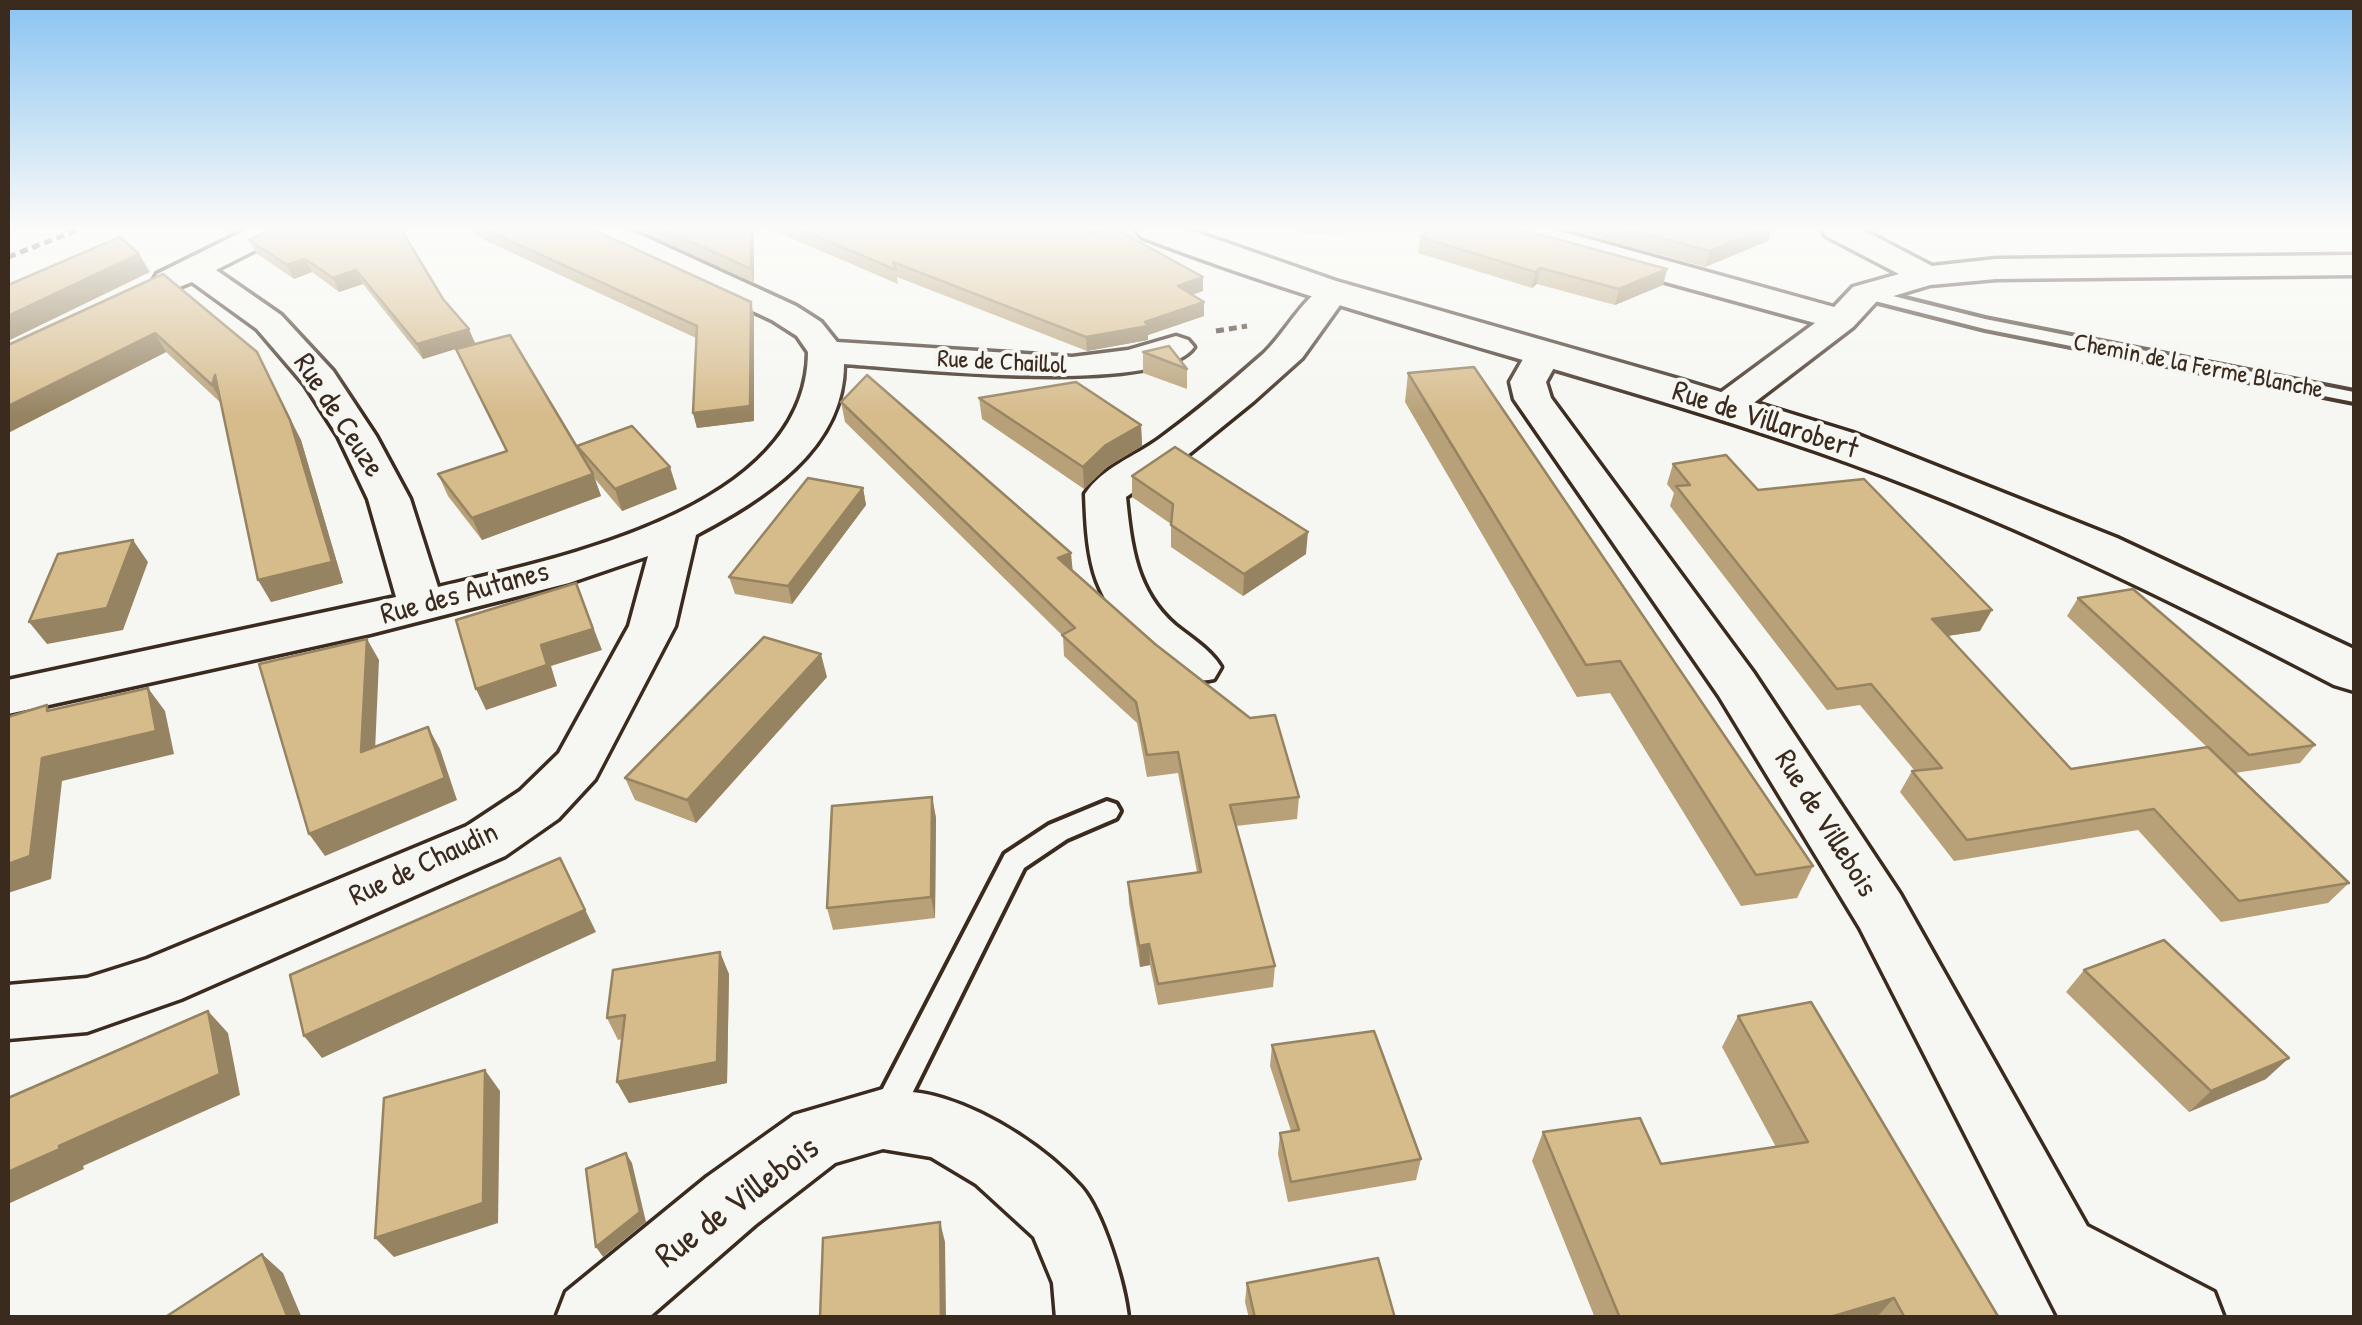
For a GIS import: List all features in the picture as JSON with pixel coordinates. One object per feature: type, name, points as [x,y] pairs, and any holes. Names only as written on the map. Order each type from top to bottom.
[{"type":"main road","name":"Rue de Villarobert","points":[[1286,291],[1320,307],[1542,355],[1725,406],[1960,488],[2102,548],[2354,672]]},
{"type":"street","points":[[143,293],[148,291]]},
{"type":"street","name":"Rue de Ceuze","points":[[225,291],[269,322],[320,379],[357,436],[389,499],[421,606]]},
{"type":"street","points":[[736,291],[808,329],[826,352]]},
{"type":"street","points":[[1738,291],[1840,320]]},
{"type":"street","points":[[1725,406],[1840,320],[1865,294],[1876,291]]},
{"type":"street","points":[[1197,667],[1151,633],[1118,586],[1108,538],[1105,494],[1241,394],[1289,350],[1320,307]]},
{"type":"street","name":"Rue de Chaillol","points":[[826,352],[1072,368],[1131,360],[1176,348]]},
{"type":"street","name":"Rue des Autanes","points":[[8,698],[540,576],[677,528],[762,478],[795,445],[818,408],[828,377],[826,352]]},
{"type":"street","name":"Rue de Villebois","points":[[1542,355],[1528,382],[1532,399],[1736,684],[1880,912],[2098,1318]]},
{"type":"street","name":"Rue de Chaudin","points":[[8,1012],[87,1005],[160,981],[486,841],[539,805],[577,766],[652,626],[677,528]]},
{"type":"street","name":"Rue de Villebois","points":[[592,1318],[731,1200],[817,1137],[883,1120],[942,1128],[1000,1161],[1060,1213],[1089,1283],[1092,1318]]},
{"type":"street","points":[[2062,1250],[2188,1318]]},
{"type":"lane","name":"Chemin de la Ferme Blanche","points":[[1865,294],[1986,324],[2354,397]]},
{"type":"lane","points":[[883,1120],[1014,861],[1058,832],[1107,811]]},
{"type":"path","points":[[1176,348],[1204,347],[1210,332],[1246,328],[1262,309],[1320,307]]},
{"type":"building","points":[[8,291],[61,291],[8,316]]},
{"type":"building","points":[[126,291],[183,291],[257,352],[290,420],[332,562],[258,580],[215,375],[212,385],[155,333],[8,406],[8,345]]},
{"type":"building","points":[[373,291],[438,291],[469,329],[417,344]]},
{"type":"building","points":[[620,291],[727,291],[751,302],[750,406],[693,413],[697,326]]},
{"type":"building","points":[[967,291],[1186,291],[1204,302],[1145,322],[1148,326],[1086,337]]},
{"type":"building","points":[[510,335],[593,474],[472,518],[438,474],[507,451],[456,349]]},
{"type":"building","points":[[1169,346],[1187,369],[1143,352]]},
{"type":"building","points":[[1474,367],[1813,866],[1756,875],[1620,661],[1586,665],[1408,373]]},
{"type":"building","points":[[867,375],[1071,553],[1058,558],[1155,644],[1250,718],[1275,715],[1299,797],[1230,805],[1275,966],[1158,984],[1149,944],[1139,946],[1128,882],[1201,872],[1178,752],[1147,755],[1136,702],[1062,635],[1075,628],[841,402]]},
{"type":"building","points":[[1076,382],[1141,425],[1106,445],[1083,467],[979,398]]},
{"type":"building","points":[[632,426],[670,467],[615,489],[577,446]]},
{"type":"building","points":[[1175,447],[1308,532],[1244,574],[1171,525],[1173,504],[1132,476]]},
{"type":"building","points":[[1726,455],[1758,490],[1864,479],[1992,610],[1932,619],[2071,769],[2208,747],[2349,883],[2239,901],[2154,809],[1967,840],[1912,771],[1942,768],[1871,684],[1837,689],[1676,486],[1690,485],[1673,464]]},
{"type":"building","points":[[808,478],[863,488],[788,586],[729,577]]},
{"type":"building","points":[[133,540],[107,608],[29,622],[58,554]]},
{"type":"building","points":[[576,583],[593,629],[541,645],[547,665],[476,689],[456,620]]},
{"type":"building","points":[[2133,589],[2315,745],[2249,755],[2078,598]]},
{"type":"building","points":[[764,637],[821,654],[687,800],[625,778]]},
{"type":"building","points":[[367,639],[361,752],[428,727],[445,778],[309,834],[259,664]]},
{"type":"building","points":[[148,688],[156,731],[42,758],[30,856],[8,864],[8,717],[47,705],[47,711]]},
{"type":"building","points":[[932,797],[931,897],[827,908],[832,806]]},
{"type":"building","points":[[560,858],[585,910],[304,1036],[290,975]]},
{"type":"building","points":[[2164,940],[2289,1058],[2211,1091],[2084,970]]},
{"type":"building","points":[[720,952],[717,1062],[617,1082],[625,1015],[607,1018],[613,970]]},
{"type":"building","points":[[1811,1002],[1999,1318],[1905,1318],[1894,1298],[1827,1318],[1620,1318],[1543,1132],[1640,1118],[1661,1164],[1808,1142],[1738,1016]]},
{"type":"building","points":[[208,1011],[220,1074],[8,1172],[8,1098]]},
{"type":"building","points":[[1374,1031],[1421,1159],[1291,1182],[1280,1133],[1299,1130],[1272,1045]]},
{"type":"building","points":[[485,1070],[483,1203],[375,1238],[384,1098]]},
{"type":"building","points":[[626,1153],[640,1212],[596,1247],[586,1169]]},
{"type":"building","points":[[940,1222],[941,1318],[820,1318],[823,1238]]},
{"type":"building","points":[[262,1254],[288,1318],[164,1318]]},
{"type":"building","points":[[1378,1258],[1395,1318],[1255,1318],[1247,1283]]}]
